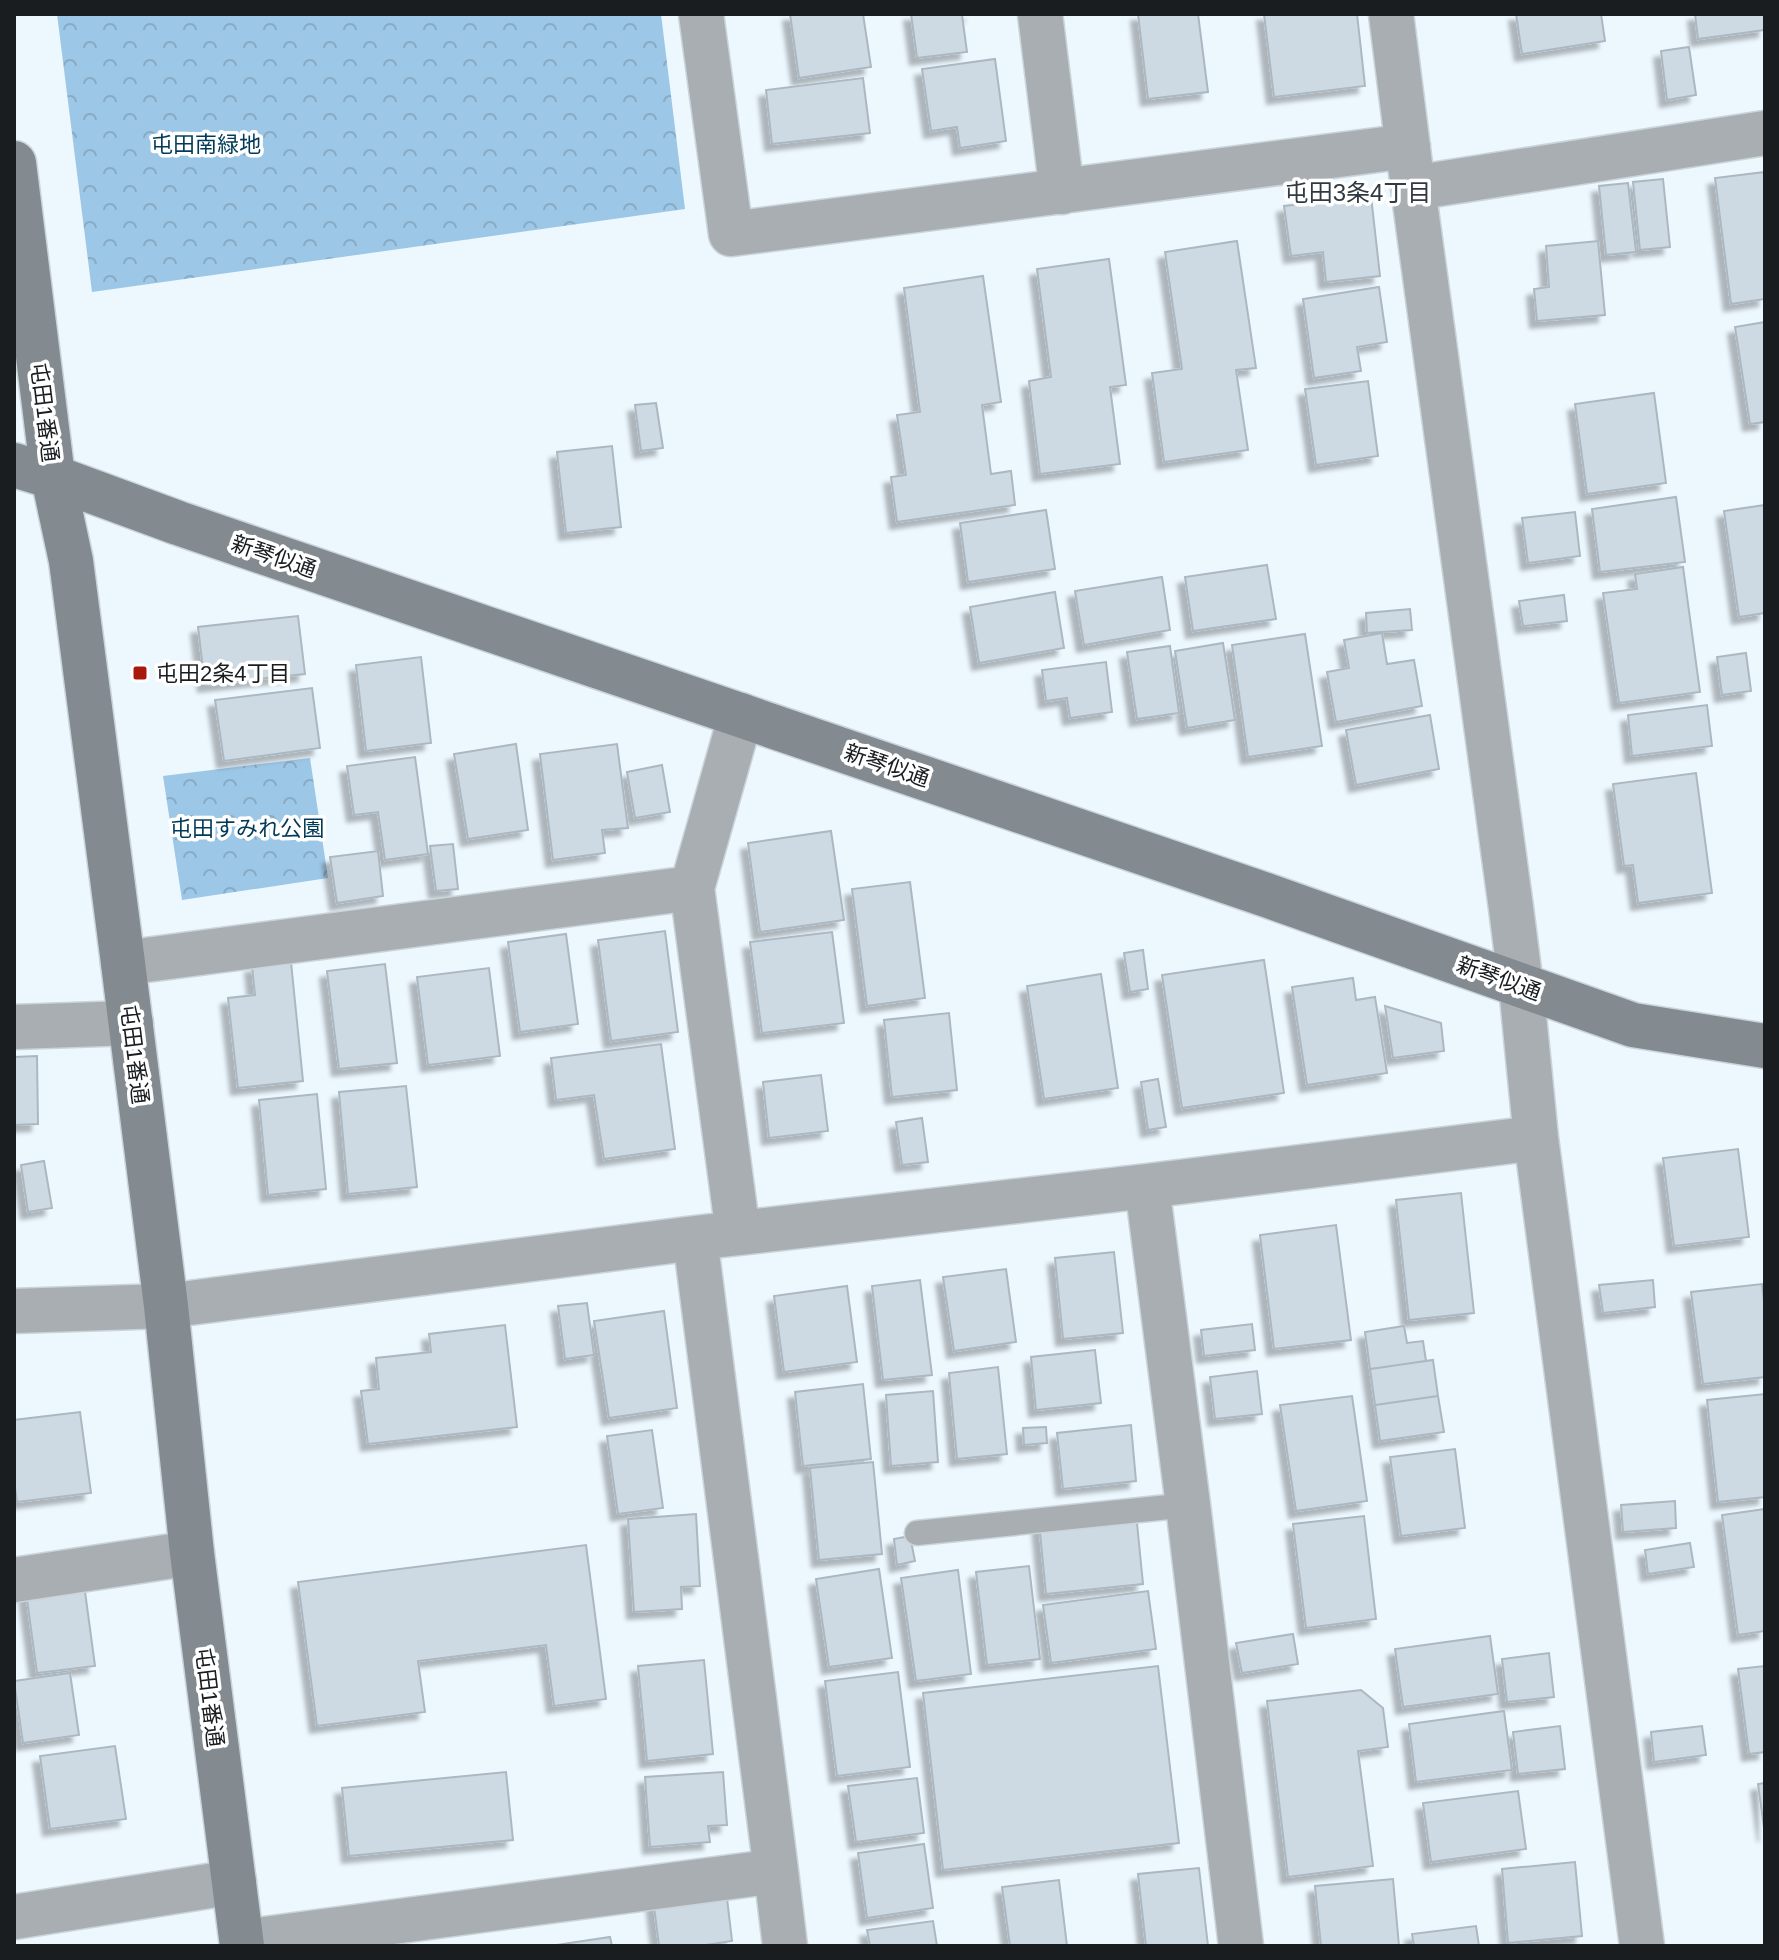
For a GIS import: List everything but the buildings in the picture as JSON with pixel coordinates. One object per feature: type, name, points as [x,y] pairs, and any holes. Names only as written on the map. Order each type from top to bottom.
[{"type":"street","points":[[701,14],[731,234],[1062,192],[1411,167],[1765,133]]},
{"type":"street","points":[[1040,14],[1062,192]]},
{"type":"street","points":[[1391,14],[1521,986],[1536,1138],[1642,1946]]},
{"type":"street","name":"屯田1番通","points":[[14,163],[34,471],[71,561],[166,1306],[192,1553],[242,1944]]},
{"type":"street","name":"新琴似通","points":[[34,471],[1254,891],[1633,1025],[1765,1046]]},
{"type":"street","points":[[738,1233],[692,888],[741,715]]},
{"type":"street","points":[[123,963],[692,888]]},
{"type":"street","points":[[14,1027],[131,1023]]},
{"type":"street","points":[[14,1311],[166,1306],[695,1238],[1536,1138]]},
{"type":"street","points":[[1147,1186],[1241,1946]]},
{"type":"street","points":[[695,1238],[785,1946]]},
{"type":"street","points":[[14,1580],[192,1553]]},
{"type":"street","points":[[242,1944],[776,1871]]},
{"type":"street","points":[[14,1917],[234,1882]]},
{"type":"lane","points":[[917,1533],[1188,1505]]},
{"type":"green space","name":"屯田南緑地","points":[[57,14],[661,14],[685,209],[92,292]]},
{"type":"green space","name":"屯田すみれ公園","points":[[310,758],[328,878],[182,900],[163,776]]},
{"type":"place","name":"屯田2条4丁目","points":[[140,673]]},
{"type":"district","name":"屯田3条4丁目","points":[[1358,193]]}]
